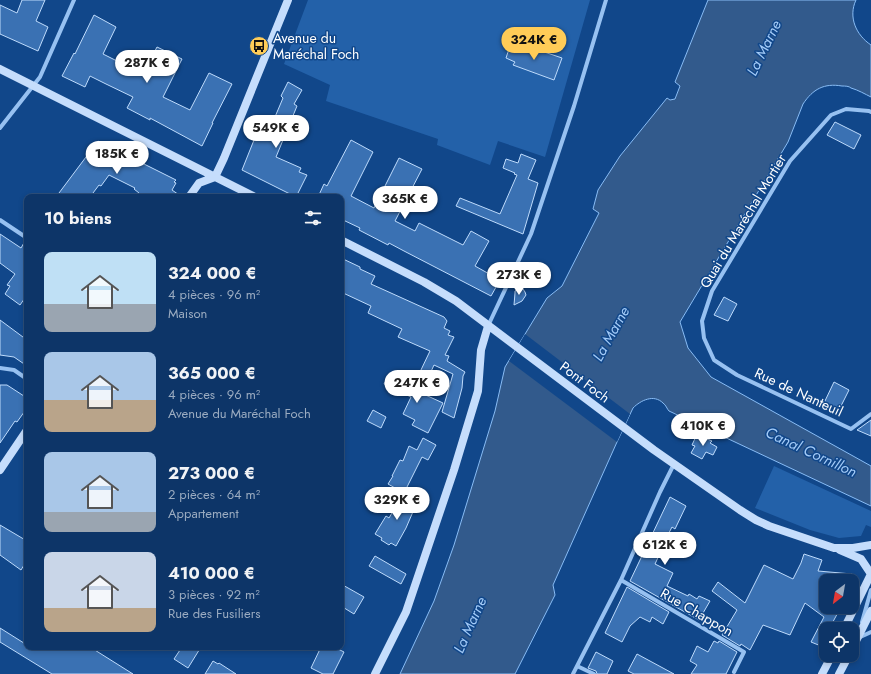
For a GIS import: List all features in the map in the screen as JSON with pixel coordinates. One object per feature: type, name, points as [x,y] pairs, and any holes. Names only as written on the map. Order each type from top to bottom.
[{"type":"main road","points":[[191,194],[199,183],[215,177],[288,0]]},
{"type":"main road","points":[[0,69],[249,194]]},
{"type":"main road","points":[[344,242],[429,285],[456,301],[488,326],[481,350],[478,391],[454,470],[406,612],[375,674]]},
{"type":"main road","name":"Pont Foch","points":[[488,326],[654,450],[740,510],[756,520],[770,526],[861,559],[871,574]]},
{"type":"main road","points":[[0,470],[24,434]]},
{"type":"main road","points":[[834,548],[853,548],[868,545]]},
{"type":"main road","points":[[847,622],[871,574]]},
{"type":"main road","points":[[859,636],[871,612]]},
{"type":"main road","points":[[822,674],[828,662]]},
{"type":"main road","points":[[839,674],[845,662]]},
{"type":"street","points":[[0,128],[40,77],[74,0]]},
{"type":"street","points":[[488,326],[531,234],[574,106],[606,0]]},
{"type":"street","name":"Quai du Maréchal Mortier","points":[[736,375],[714,360],[704,338],[702,321],[712,291],[790,161],[831,115],[846,109],[871,112]]},
{"type":"street","points":[[0,220],[24,236]]},
{"type":"street","points":[[0,368],[14,370],[24,377]]},
{"type":"street","name":"Rue de Nanteuil","points":[[736,375],[851,429],[871,414]]},
{"type":"street","points":[[573,674],[621,580],[674,464]]},
{"type":"street","points":[[871,574],[871,580]]},
{"type":"street","name":"Rue Chappon","points":[[621,580],[744,652],[734,672]]},
{"type":"street","points":[[859,634],[871,590]]},
{"type":"street","points":[[859,638],[871,632]]},
{"type":"street","points":[[577,666],[594,674]]},
{"type":"shaded area","points":[[308,0],[590,0],[545,157],[498,141],[490,165],[437,145],[438,139],[326,101],[330,85],[284,64]]},
{"type":"shaded area","points":[[774,466],[871,511],[871,527],[866,525],[861,536],[839,538],[810,530],[755,508]]},
{"type":"water","points":[[708,0],[856,0],[853,13],[855,25],[861,36],[871,45],[871,97],[848,86],[836,85],[824,86],[811,94],[803,104],[788,142],[680,322],[688,348],[711,377],[871,466],[871,506],[669,411],[659,400],[648,399],[633,408],[553,585],[555,595],[515,674],[400,674],[434,601],[454,545],[495,411],[505,367],[547,298],[562,286],[599,213],[593,209],[598,190],[620,156],[667,98],[670,100],[675,99],[680,86],[675,82]]},
{"type":"pier","points":[[525,334],[630,414],[617,442],[509,361]]},
{"type":"building","points":[[22,0],[45,0],[36,21],[48,27],[38,51],[0,34],[0,5],[17,13]]},
{"type":"building","points":[[94,15],[116,27],[103,54],[143,74],[157,47],[182,59],[163,97],[190,110],[209,73],[232,84],[202,146],[150,118],[150,120],[127,108],[133,97],[90,76],[85,87],[62,76],[74,53],[75,54]]},
{"type":"building","points":[[511,43],[520,47],[521,44],[562,58],[554,80],[513,65],[515,62],[506,58]]},
{"type":"building","points":[[288,82],[302,90],[294,104],[297,106],[276,157],[301,168],[299,172],[307,175],[298,194],[290,194],[242,170],[262,120],[272,124],[283,98],[281,96]]},
{"type":"building","points":[[835,122],[861,135],[854,149],[827,135]]},
{"type":"building","points":[[351,140],[373,152],[351,196],[374,208],[399,158],[422,169],[395,221],[415,231],[419,223],[463,245],[471,231],[489,241],[475,266],[500,280],[491,296],[389,243],[388,245],[344,220],[344,194],[319,194],[324,184],[327,186]]},
{"type":"building","points":[[98,141],[114,153],[116,150],[176,180],[172,190],[178,194],[138,194],[139,193],[134,189],[135,188],[109,175],[101,186],[99,185],[92,194],[58,194]]},
{"type":"building","points":[[521,154],[536,160],[528,179],[538,183],[523,234],[456,206],[460,198],[500,214],[517,175],[503,168],[506,159],[518,163]]},
{"type":"building","points":[[0,234],[21,248],[24,243],[24,299],[20,305],[5,294],[10,286],[7,285],[15,274],[0,263]]},
{"type":"building","points":[[344,259],[375,276],[371,284],[444,317],[447,321],[444,328],[450,331],[448,335],[454,337],[445,355],[449,356],[447,361],[465,372],[454,418],[442,412],[453,374],[434,365],[429,376],[420,372],[430,351],[398,337],[402,329],[368,313],[371,306],[344,293]]},
{"type":"building","points":[[518,289],[523,289],[526,295],[522,301],[514,305],[515,291]]},
{"type":"building","points":[[724,297],[737,304],[728,321],[714,315]]},
{"type":"building","points":[[0,320],[24,338],[24,364],[14,357],[0,355]]},
{"type":"building","points":[[389,375],[420,390],[419,392],[443,403],[428,433],[412,425],[415,420],[403,414],[411,397],[384,384]]},
{"type":"building","points":[[834,382],[849,390],[839,410],[824,403]]},
{"type":"building","points":[[0,385],[7,385],[24,396],[24,412],[17,422],[15,421],[0,443]]},
{"type":"building","points":[[373,410],[386,417],[381,428],[367,421]]},
{"type":"building","points":[[871,420],[871,436],[857,430]]},
{"type":"building","points":[[697,434],[712,441],[710,443],[717,447],[713,455],[706,452],[702,459],[691,453],[695,446],[692,445]]},
{"type":"building","points":[[423,438],[436,445],[428,460],[422,457],[404,493],[388,484],[400,460],[403,461],[409,446],[417,450]]},
{"type":"building","points":[[404,492],[418,500],[406,528],[396,546],[391,543],[389,545],[375,534],[386,516],[389,518]]},
{"type":"building","points":[[670,497],[686,506],[675,529],[672,527],[661,548],[662,549],[655,564],[673,573],[667,586],[688,596],[689,594],[697,599],[699,596],[710,601],[699,620],[630,581]]},
{"type":"building","points":[[0,525],[24,539],[24,565],[21,570],[0,555]]},
{"type":"building","points":[[804,554],[822,560],[818,571],[852,574],[819,574],[819,613],[805,603],[790,635],[763,625],[750,650],[722,635],[737,610],[712,591],[718,582],[745,603],[764,565],[793,579]]},
{"type":"building","points":[[375,556],[406,574],[401,584],[369,566]]},
{"type":"building","points":[[344,586],[364,597],[354,614],[344,608]]},
{"type":"building","points":[[627,587],[669,612],[663,624],[652,617],[650,622],[640,617],[630,626],[622,642],[605,633]]},
{"type":"building","points":[[820,614],[837,614],[833,622],[821,622],[824,617]]},
{"type":"building","points":[[819,627],[819,645],[811,642]]},
{"type":"building","points":[[0,628],[24,643],[24,650],[95,650],[133,674],[52,674],[0,642]]},
{"type":"building","points":[[714,641],[718,643],[719,641],[737,652],[726,674],[691,674],[697,665],[690,661],[697,646],[708,652]]},
{"type":"building","points":[[180,650],[199,650],[188,668],[174,659]]},
{"type":"building","points":[[320,650],[340,650],[344,652],[333,674],[323,674],[311,668]]},
{"type":"building","points":[[596,652],[613,661],[607,674],[597,674],[596,671],[588,668]]},
{"type":"building","points":[[637,654],[674,674],[634,674],[628,671]]},
{"type":"building","points":[[213,661],[218,664],[219,663],[236,674],[205,674]]},
{"type":"place","name":"Avenue du Maréchal Foch","points":[[259,46]]},
{"type":"water label","name":"La Marne","points":[[764,48]]},
{"type":"water label","name":"La Marne","points":[[611,334]]},
{"type":"water label","name":"Canal Cornillon","points":[[811,452]]},
{"type":"water label","name":"La Marne","points":[[470,625]]}]
